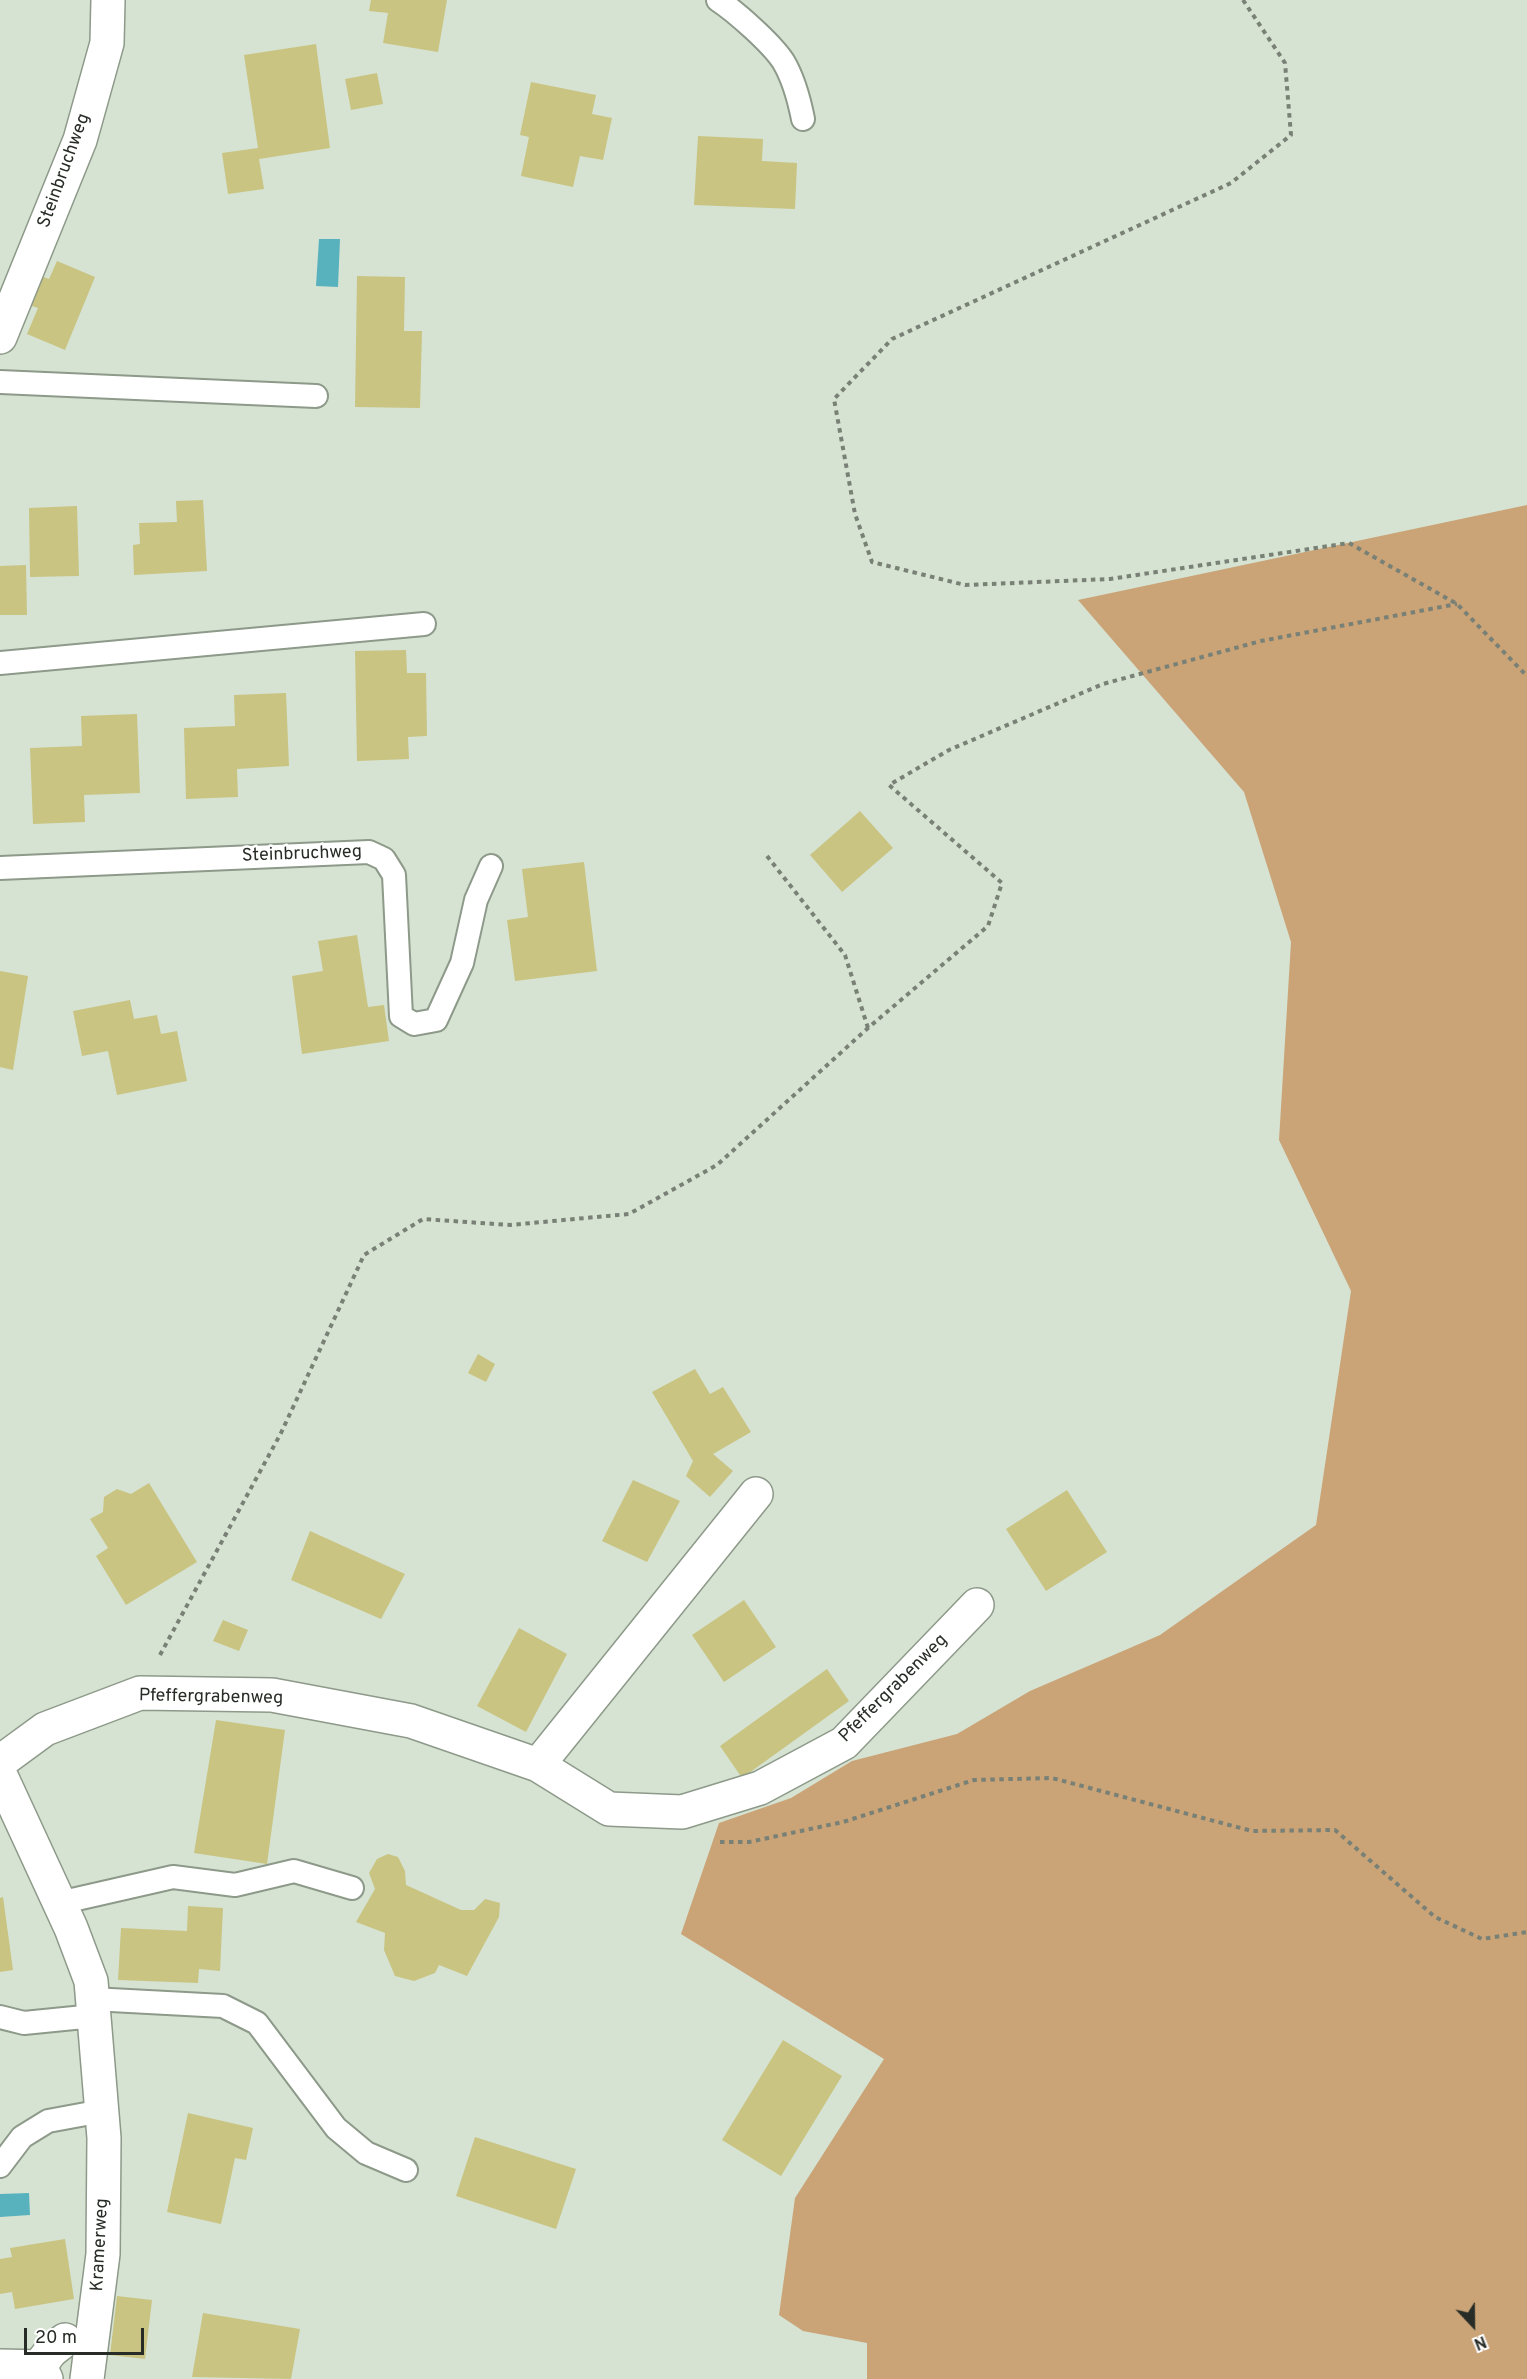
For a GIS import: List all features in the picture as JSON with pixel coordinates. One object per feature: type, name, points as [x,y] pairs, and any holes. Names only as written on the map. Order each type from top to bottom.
[{"type":"street","name":"Steinbruchweg","points":[[0,337],[80,140],[107,43],[108,0]]},
{"type":"street","points":[[538,1766],[756,1494]]},
{"type":"street","name":"Pfeffergrabenweg","points":[[0,1762],[45,1728],[140,1693],[272,1695],[411,1721],[538,1766],[609,1809],[682,1812],[760,1788],[844,1743],[977,1605]]},
{"type":"street","name":"Kramerweg","points":[[0,1774],[59,1903],[91,1981],[102,2111],[104,2254],[87,2379]]},
{"type":"street","points":[[0,2366],[44,2373],[51,2351],[65,2340]]},
{"type":"lane","points":[[718,0],[732,9],[782,60],[796,88],[803,119]]},
{"type":"lane","points":[[0,382],[316,396]]},
{"type":"lane","points":[[0,663],[424,624]]},
{"type":"lane","name":"Steinbruchweg","points":[[0,868],[369,852],[384,859],[394,875],[401,1016],[414,1024],[436,1020],[462,963],[476,900],[491,866]]},
{"type":"lane","points":[[59,1903],[173,1877],[235,1885],[294,1871],[352,1888]]},
{"type":"lane","points":[[0,2017],[24,2024],[93,2007],[223,2006],[257,2023],[336,2128],[366,2153],[406,2170]]},
{"type":"lane","points":[[0,2166],[22,2137],[48,2121],[102,2111]]},
{"type":"path","points":[[1243,0],[1285,63],[1291,135],[1232,183],[892,339],[834,399],[855,514],[872,562],[965,585],[1110,579],[1349,543],[1457,604],[1527,676]]},
{"type":"path","points":[[140,1693],[281,1433],[364,1255],[423,1219],[510,1225],[629,1214],[717,1165],[868,1028],[988,927],[1002,883],[889,785],[949,750],[1103,684],[1261,641],[1457,604]]},
{"type":"path","points":[[767,856],[845,955],[868,1028]]},
{"type":"path","points":[[715,1841],[749,1842],[843,1822],[974,1780],[1052,1778],[1252,1831],[1335,1830],[1435,1917],[1482,1939],[1527,1932]]},
{"type":"shaded area","points":[[1527,505],[1527,2379],[867,2379],[867,2343],[803,2331],[779,2315],[795,2198],[884,2059],[681,1934],[719,1823],[791,1798],[852,1761],[957,1734],[1030,1691],[1160,1635],[1316,1525],[1351,1291],[1279,1140],[1291,942],[1244,792],[1078,600]]},
{"type":"water","points":[[319,239],[340,239],[338,287],[316,286]]},
{"type":"water","points":[[29,2193],[30,2215],[0,2217],[0,2194]]},
{"type":"building","points":[[371,0],[447,0],[438,52],[383,43],[388,13],[369,11]]},
{"type":"building","points":[[316,44],[330,148],[259,159],[264,189],[228,194],[222,153],[258,148],[244,55]]},
{"type":"building","points":[[377,73],[383,104],[351,110],[345,79]]},
{"type":"building","points":[[531,82],[596,95],[592,114],[612,118],[603,160],[580,156],[573,187],[521,176],[529,137],[520,135]]},
{"type":"building","points":[[698,136],[763,139],[762,161],[797,163],[795,209],[694,205]]},
{"type":"building","points":[[57,261],[95,277],[65,350],[27,334],[38,308],[29,305],[41,276],[49,279]]},
{"type":"building","points":[[357,276],[405,277],[404,331],[422,331],[420,408],[355,407]]},
{"type":"building","points":[[203,500],[207,571],[134,575],[133,545],[140,544],[139,523],[177,522],[176,501]]},
{"type":"building","points":[[77,506],[79,576],[30,577],[29,508]]},
{"type":"building","points":[[26,565],[27,615],[0,615],[0,566]]},
{"type":"building","points":[[406,650],[407,673],[426,673],[427,736],[408,737],[409,759],[357,761],[355,651]]},
{"type":"building","points":[[286,693],[289,766],[237,769],[238,797],[186,799],[184,728],[235,726],[234,695]]},
{"type":"building","points":[[137,714],[140,793],[84,795],[85,822],[33,824],[30,748],[82,746],[81,716]]},
{"type":"building","points":[[860,811],[893,848],[842,892],[810,855]]},
{"type":"building","points":[[584,862],[597,971],[515,981],[507,920],[528,917],[522,869]]},
{"type":"building","points":[[357,935],[368,1007],[384,1005],[389,1041],[302,1054],[292,976],[323,971],[318,941]]},
{"type":"building","points":[[0,971],[28,976],[13,1070],[0,1067]]},
{"type":"building","points":[[130,1000],[134,1019],[157,1015],[161,1034],[177,1031],[187,1081],[117,1095],[108,1051],[82,1056],[73,1011]]},
{"type":"building","points":[[478,1354],[495,1364],[486,1382],[468,1373]]},
{"type":"building","points":[[695,1369],[710,1394],[723,1387],[751,1432],[713,1454],[733,1471],[710,1497],[686,1476],[693,1461],[652,1392]]},
{"type":"building","points":[[633,1480],[680,1501],[647,1562],[602,1541]]},
{"type":"building","points":[[149,1483],[197,1562],[126,1605],[96,1556],[108,1548],[90,1519],[103,1512],[104,1497],[117,1489],[131,1494]]},
{"type":"building","points":[[1067,1490],[1107,1552],[1046,1591],[1006,1529]]},
{"type":"building","points":[[310,1531],[405,1574],[381,1619],[291,1580]]},
{"type":"building","points":[[744,1600],[776,1647],[724,1682],[692,1635]]},
{"type":"building","points":[[223,1620],[248,1630],[239,1651],[213,1641]]},
{"type":"building","points":[[519,1628],[567,1654],[526,1732],[477,1706]]},
{"type":"building","points":[[827,1669],[849,1701],[742,1778],[720,1746]]},
{"type":"building","points":[[216,1720],[285,1730],[267,1864],[194,1853]]},
{"type":"building","points":[[388,1854],[398,1857],[405,1871],[406,1885],[461,1910],[474,1910],[485,1899],[500,1903],[499,1917],[467,1976],[439,1965],[435,1973],[414,1981],[395,1976],[384,1950],[385,1933],[356,1922],[375,1889],[369,1873],[377,1859]]},
{"type":"building","points":[[3,1897],[13,1970],[0,1972],[0,1898]]},
{"type":"building","points":[[188,1906],[223,1908],[220,1971],[199,1969],[198,1983],[118,1980],[121,1928],[187,1931]]},
{"type":"building","points":[[783,2040],[842,2076],[781,2176],[722,2140]]},
{"type":"building","points":[[188,2113],[253,2128],[246,2160],[235,2158],[221,2224],[167,2212]]},
{"type":"building","points":[[475,2137],[576,2169],[556,2229],[456,2196]]},
{"type":"building","points":[[65,2239],[74,2299],[15,2309],[12,2292],[0,2294],[0,2259],[12,2257],[10,2248]]},
{"type":"building","points":[[117,2296],[152,2300],[145,2359],[110,2355]]},
{"type":"building","points":[[203,2313],[300,2329],[291,2379],[192,2377]]}]
